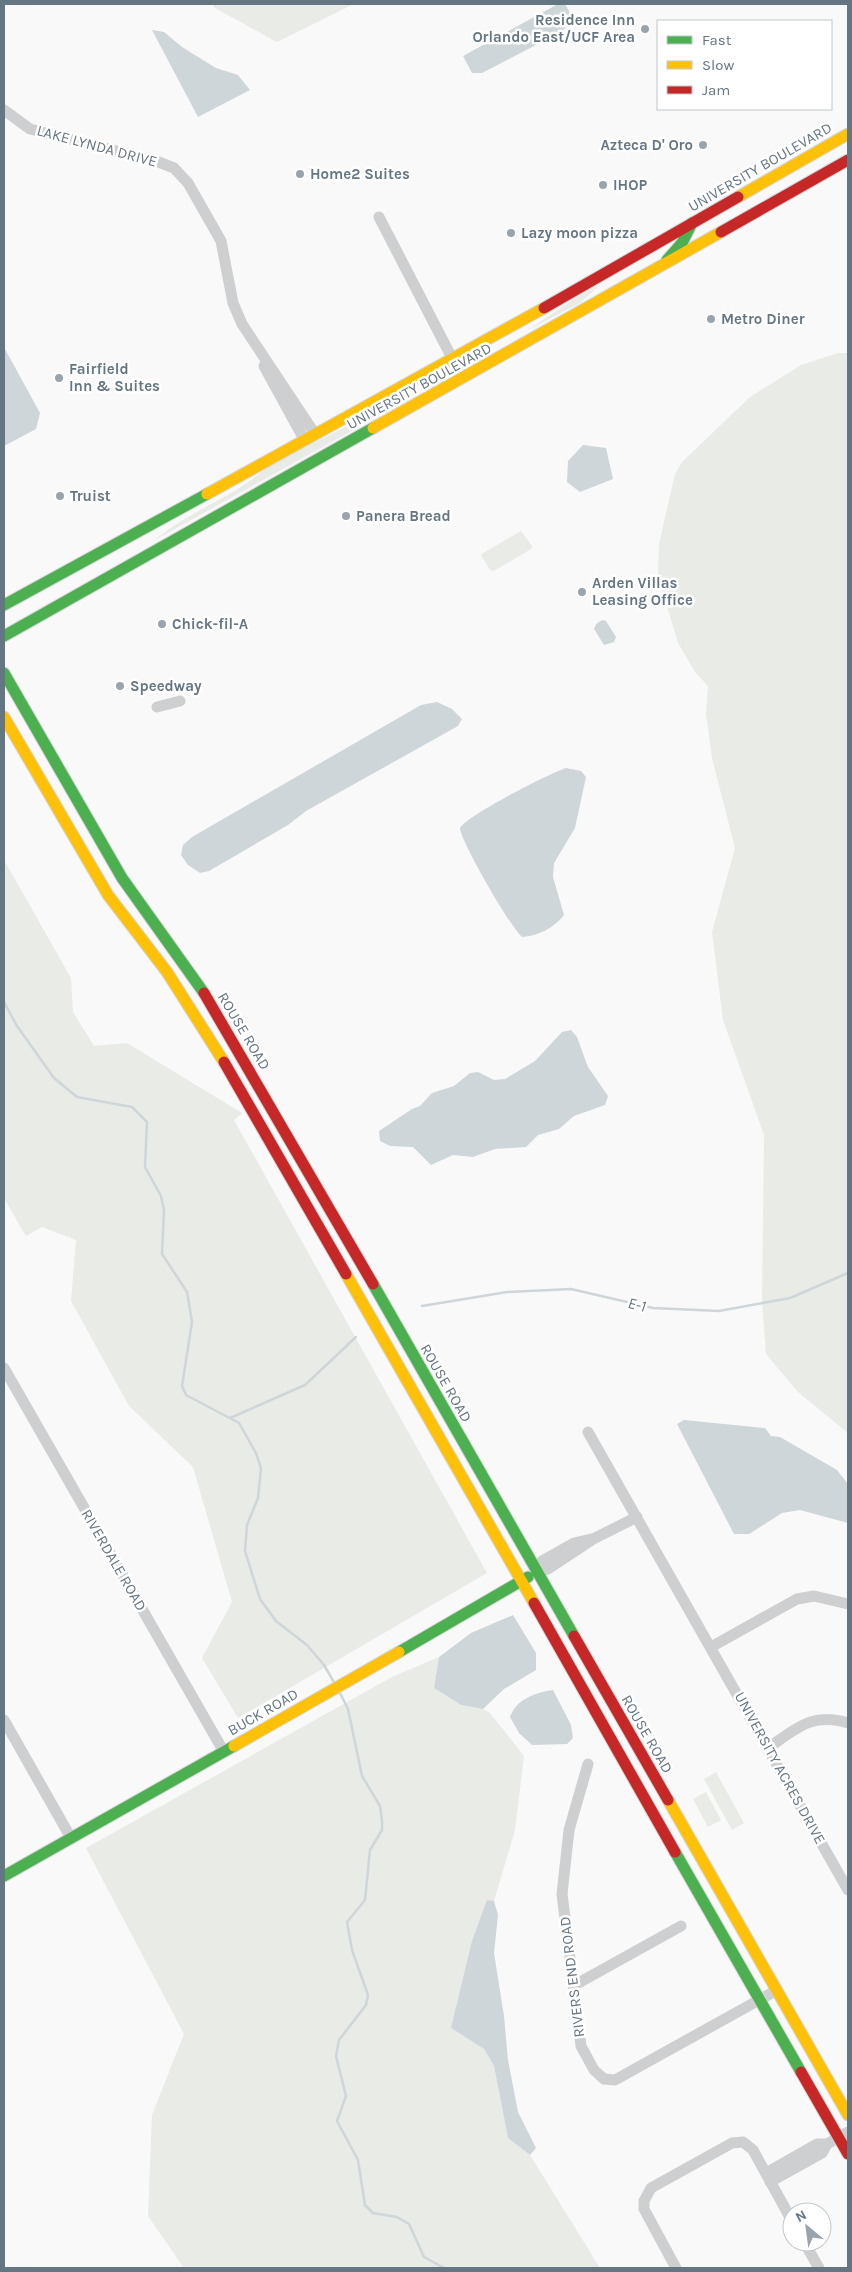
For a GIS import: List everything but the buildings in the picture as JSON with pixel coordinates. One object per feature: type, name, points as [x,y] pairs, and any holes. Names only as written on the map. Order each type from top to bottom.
[{"type":"street","name":"LAKE LYNDA DRIVE","points":[[4,110],[30,128],[156,161],[174,168],[188,183],[221,241],[233,303],[242,324],[257,348],[280,378],[315,434]]},
{"type":"street","name":"UNIVERSITY BOULEVARD","points":[[4,605],[304,439],[453,360],[848,134]]},
{"type":"street","name":"UNIVERSITY BOULEVARD","points":[[4,636],[412,408],[848,160]]},
{"type":"street","points":[[723,231],[720,223],[722,216],[735,198]]},
{"type":"street","points":[[379,217],[453,360],[448,377],[412,408]]},
{"type":"street","points":[[663,265],[682,243],[692,223]]},
{"type":"street","points":[[460,380],[462,371],[472,358],[496,334]]},
{"type":"street","name":"LAKE LYNDA DRIVE","points":[[257,348],[272,383],[304,439]]},
{"type":"street","name":"ROUSE ROAD","points":[[4,673],[122,878],[193,975],[223,1022],[848,2115]]},
{"type":"street","points":[[157,707],[180,701]]},
{"type":"street","points":[[4,717],[94,873],[167,972],[206,1031],[760,2000],[843,2135],[848,2154]]},
{"type":"street","points":[[206,1031],[223,1022]]},
{"type":"street","name":"RIVERDALE ROAD","points":[[4,1368],[224,1752]]},
{"type":"street","name":"UNIVERSITY ACRES DRIVE","points":[[588,1432],[638,1516],[848,1890]]},
{"type":"street","name":"BUCK ROAD","points":[[4,1876],[365,1672],[520,1581],[537,1572],[548,1569],[576,1547],[638,1516]]},
{"type":"street","points":[[711,1647],[797,1599],[814,1596],[848,1604]]},
{"type":"street","points":[[768,1748],[805,1723],[818,1719],[834,1719],[848,1723]]},
{"type":"street","points":[[4,1720],[72,1838]]},
{"type":"street","name":"RIVERS END ROAD","points":[[588,1764],[569,1830],[562,1894],[580,2046],[594,2070],[604,2079],[615,2080],[777,1990]]},
{"type":"street","points":[[573,1986],[681,1926]]},
{"type":"street","points":[[768,2178],[796,2162],[822,2153],[827,2144],[843,2135]]},
{"type":"street","points":[[676,2268],[644,2209],[644,2200],[650,2188],[732,2143],[743,2142],[752,2150],[782,2203]]},
{"type":"street","points":[[810,2252],[819,2268]]},
{"type":"shaded area","points":[[212,4],[354,4],[277,42],[215,8]]},
{"type":"shaded area","points":[[558,4],[565,4],[574,20],[561,32],[482,73],[472,73],[463,56]]},
{"type":"shaded area","points":[[152,30],[164,32],[182,47],[216,68],[238,75],[250,90],[198,117]]},
{"type":"shaded area","points":[[600,285],[580,303],[528,330],[574,299]]},
{"type":"shaded area","points":[[4,341],[5,349],[40,413],[36,429],[4,446]]},
{"type":"shaded area","points":[[838,353],[848,353],[848,1433],[798,1392],[766,1354],[762,1302],[764,1135],[723,1020],[712,932],[735,848],[712,758],[706,714],[708,686],[695,672],[678,643],[658,576],[659,544],[675,474],[682,462],[750,397],[801,365]]},
{"type":"shaded area","points":[[392,404],[348,433],[155,540],[183,520],[242,486],[269,465]]},
{"type":"shaded area","points":[[583,445],[606,448],[613,479],[580,492],[567,482],[568,461]]},
{"type":"shaded area","points":[[521,531],[532,546],[531,549],[494,571],[490,570],[481,555]]},
{"type":"shaded area","points":[[602,620],[606,621],[616,637],[614,642],[604,645],[594,629],[596,624]]},
{"type":"shaded area","points":[[437,702],[452,709],[462,719],[458,726],[306,811],[288,825],[209,871],[200,873],[188,865],[181,855],[183,845],[192,837],[421,705]]},
{"type":"shaded area","points":[[566,768],[581,771],[586,777],[575,828],[554,863],[553,877],[564,915],[545,930],[534,935],[522,937],[487,884],[468,849],[460,828],[492,805]]},
{"type":"shaded area","points":[[4,860],[71,978],[73,1012],[94,1046],[127,1043],[242,1113],[234,1120],[487,1573],[238,1718],[202,1658],[232,1602],[193,1467],[129,1406],[71,1301],[76,1240],[42,1227],[26,1236],[4,1198]]},
{"type":"shaded area","points":[[571,1030],[577,1037],[588,1067],[608,1096],[605,1105],[574,1116],[559,1129],[538,1135],[526,1147],[495,1149],[473,1157],[453,1155],[431,1165],[413,1147],[390,1146],[380,1141],[379,1131],[412,1109],[420,1106],[432,1093],[454,1086],[470,1073],[478,1072],[494,1080],[505,1079],[535,1061],[562,1032]]},
{"type":"shaded area","points":[[684,1420],[765,1428],[771,1436],[780,1437],[837,1470],[848,1484],[848,1523],[800,1510],[782,1513],[749,1534],[734,1534],[677,1424]]},
{"type":"shaded area","points":[[513,1615],[536,1653],[536,1670],[504,1689],[483,1709],[461,1705],[434,1688],[439,1657],[471,1633]]},
{"type":"shaded area","points":[[439,1657],[434,1688],[461,1705],[483,1709],[490,1713],[524,1756],[515,1830],[494,1901],[487,1900],[451,2028],[484,2049],[494,2066],[508,2138],[530,2155],[600,2268],[184,2268],[148,2216],[152,2115],[184,2034],[86,1848],[392,1677]]},
{"type":"shaded area","points":[[553,1690],[571,1725],[573,1738],[567,1744],[532,1745],[519,1733],[510,1717],[522,1701],[539,1693]]},
{"type":"shaded area","points":[[716,1772],[744,1823],[732,1830],[704,1779]]},
{"type":"shaded area","points":[[706,1792],[721,1820],[708,1827],[693,1799]]},
{"type":"shaded area","points":[[487,1900],[494,1901],[498,1915],[494,1953],[504,2016],[508,2060],[518,2112],[536,2148],[530,2155],[508,2138],[494,2066],[484,2049],[451,2028],[472,1941]]},
{"type":"waterway","points":[[4,1002],[17,1026],[54,1078],[77,1097],[132,1107],[147,1122],[145,1167],[161,1196],[164,1210],[162,1254],[187,1292],[192,1322],[182,1386],[186,1395],[239,1423],[256,1453],[261,1468],[258,1498],[247,1525],[245,1551],[260,1599],[276,1621],[307,1645],[324,1665],[335,1684]]},
{"type":"waterway","name":"E-1","points":[[422,1306],[507,1292],[571,1289],[653,1308],[719,1311],[790,1298],[848,1273]]},
{"type":"waterway","name":"E-1","points":[[230,1418],[305,1385],[356,1337]]},
{"type":"waterway","points":[[340,1693],[348,1709],[362,1776],[380,1806],[382,1830],[370,1850],[365,1900],[347,1922],[352,1950],[368,1995],[366,2005],[339,2040],[336,2056],[346,2096],[337,2121],[358,2160],[365,2205],[373,2213],[397,2217],[409,2224],[424,2257],[444,2268]]},
{"type":"traffic: fast","points":[[667,260],[682,243],[692,223]]},
{"type":"traffic: fast","points":[[4,636],[373,428]]},
{"type":"traffic: fast","points":[[4,605],[207,494]]},
{"type":"traffic: fast","points":[[4,673],[122,878],[204,993]]},
{"type":"traffic: fast","points":[[373,1284],[574,1636]]},
{"type":"traffic: fast","points":[[399,1652],[528,1577]]},
{"type":"traffic: fast","points":[[4,1876],[234,1746]]},
{"type":"traffic: fast","points":[[675,1852],[801,2072]]},
{"type":"traffic: slow","points":[[738,197],[848,134]]},
{"type":"traffic: slow","points":[[373,428],[721,232]]},
{"type":"traffic: slow","points":[[207,494],[544,308]]},
{"type":"traffic: slow","points":[[4,717],[108,895],[167,972],[224,1062]]},
{"type":"traffic: slow","points":[[346,1274],[534,1603]]},
{"type":"traffic: slow","points":[[234,1746],[399,1652]]},
{"type":"traffic: slow","points":[[668,1800],[848,2115]]},
{"type":"traffic: jam","points":[[721,232],[848,160]]},
{"type":"traffic: jam","points":[[544,308],[738,197]]},
{"type":"traffic: jam","points":[[204,993],[373,1284]]},
{"type":"traffic: jam","points":[[224,1062],[346,1274]]},
{"type":"traffic: jam","points":[[534,1603],[675,1852]]},
{"type":"traffic: jam","points":[[574,1636],[668,1800]]},
{"type":"traffic: jam","points":[[801,2072],[848,2154]]},
{"type":"place","name":"Residence Inn Orlando East/UCF Area","points":[[645,29]]},
{"type":"place","name":"Azteca D' Oro","points":[[703,145]]},
{"type":"place","name":"Home2 Suites","points":[[300,174]]},
{"type":"place","name":"IHOP","points":[[603,185]]},
{"type":"place","name":"Lazy moon pizza","points":[[511,233]]},
{"type":"place","name":"Metro Diner","points":[[711,319]]},
{"type":"place","name":"Fairfield Inn & Suites","points":[[59,378]]},
{"type":"place","name":"Truist","points":[[60,496]]},
{"type":"place","name":"Panera Bread","points":[[346,516]]},
{"type":"place","name":"Arden Villas Leasing Office","points":[[582,592]]},
{"type":"place","name":"Chick-fil-A","points":[[162,624]]},
{"type":"place","name":"Speedway","points":[[120,686]]}]
